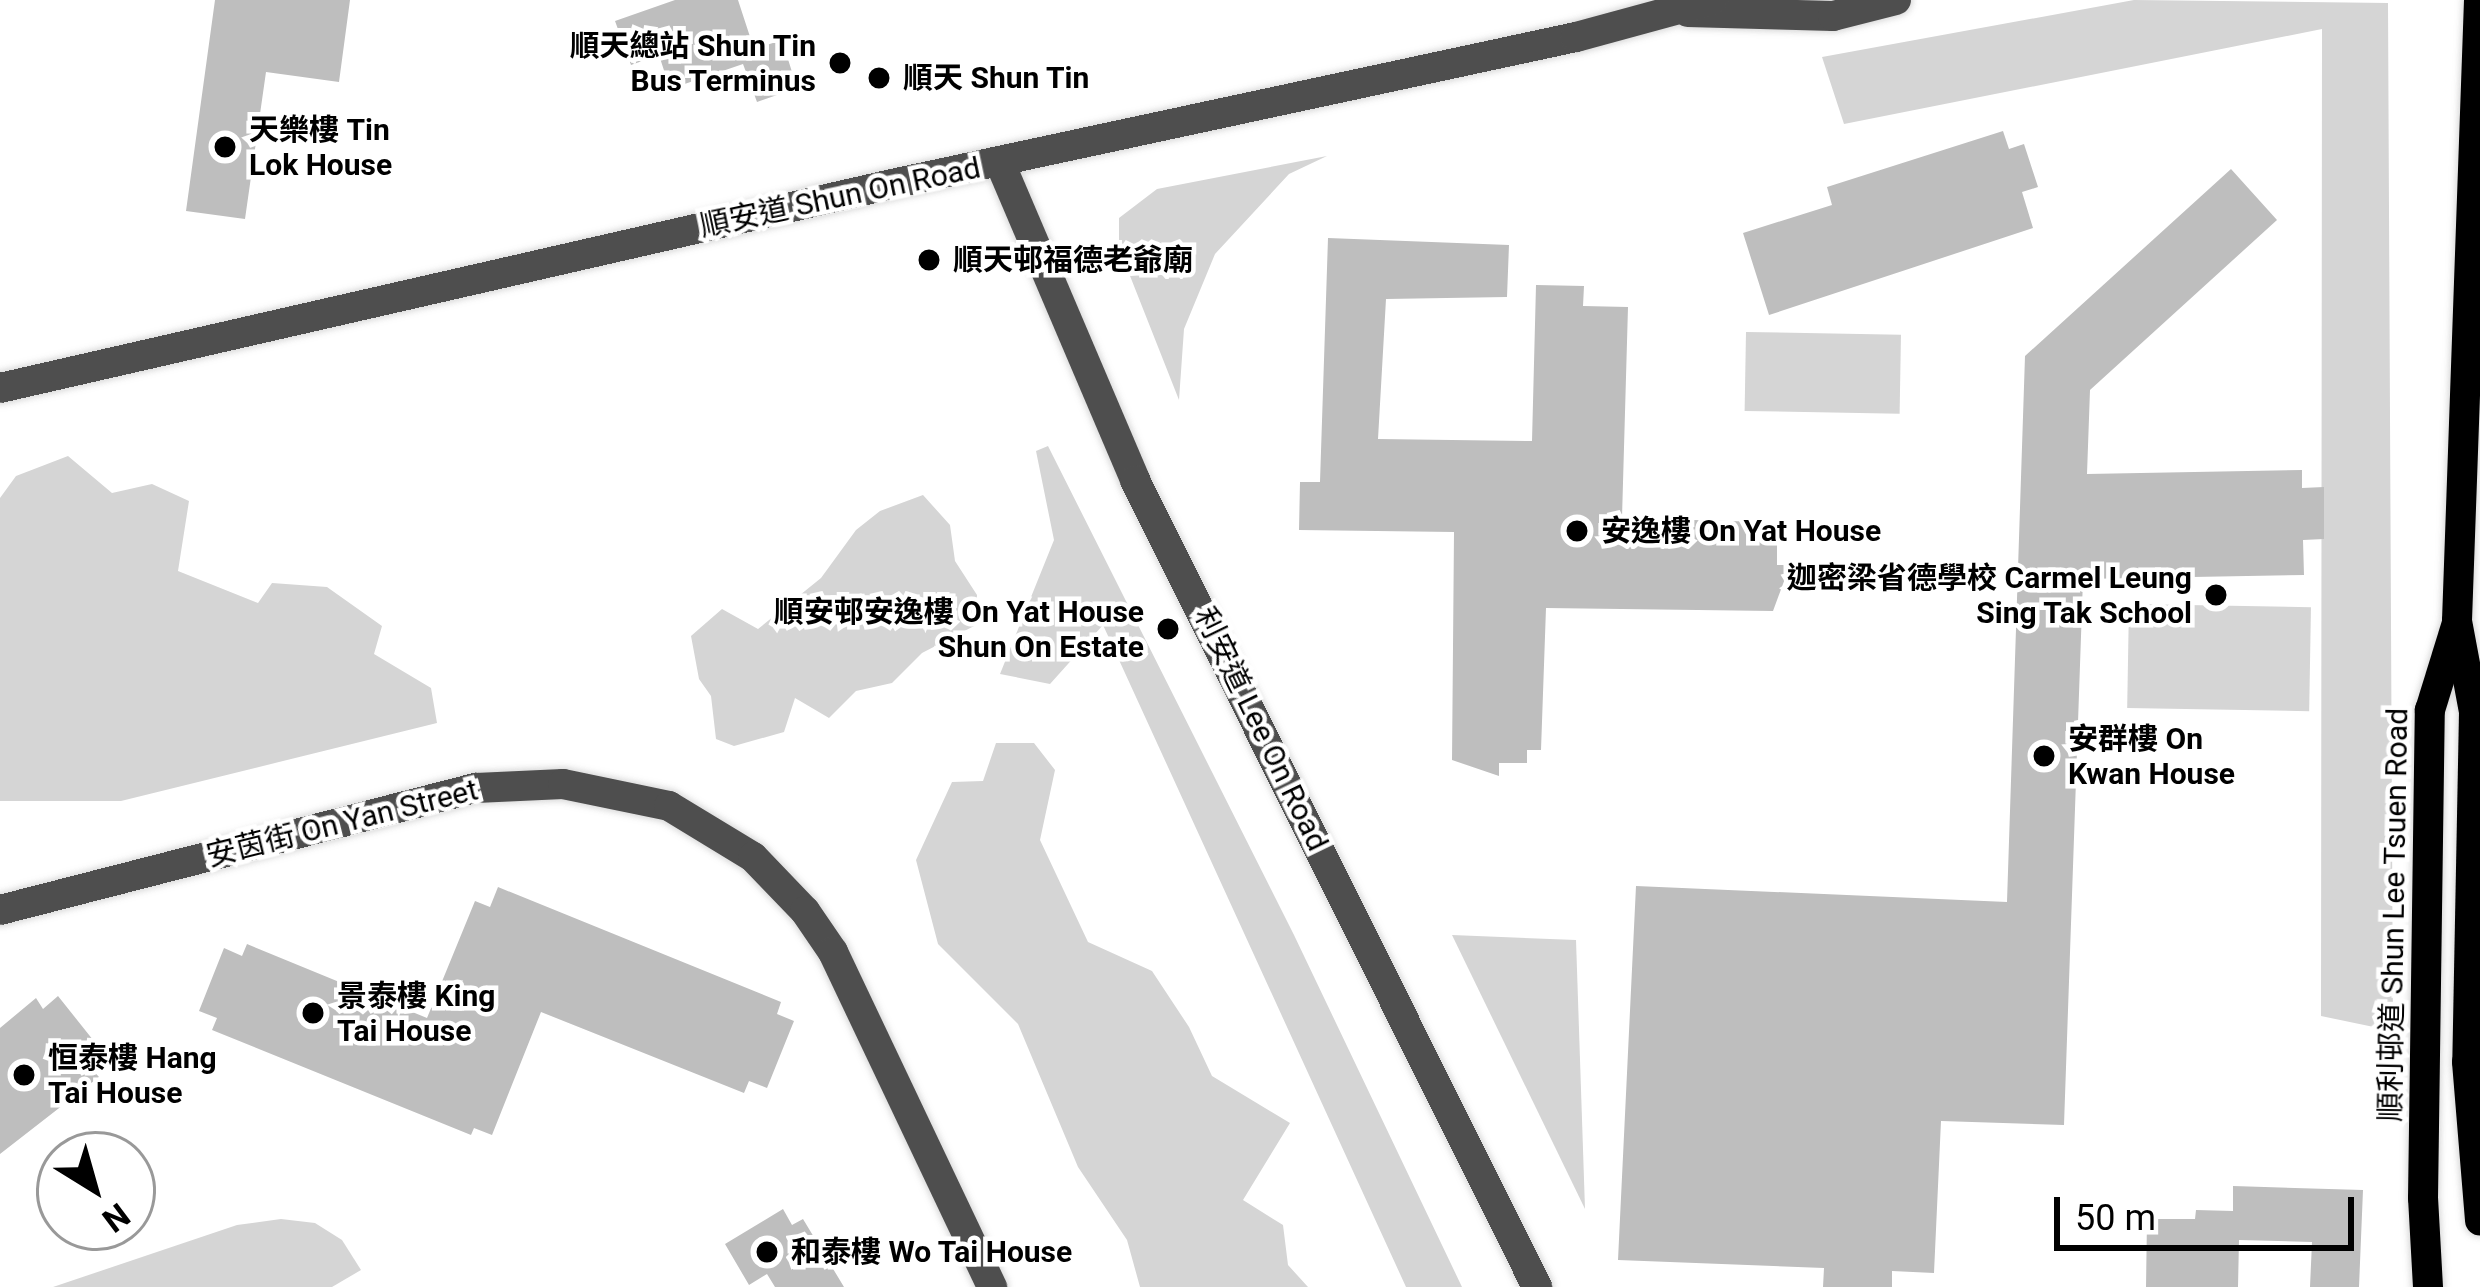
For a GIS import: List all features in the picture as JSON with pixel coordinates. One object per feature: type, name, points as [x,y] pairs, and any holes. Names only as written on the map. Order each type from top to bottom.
[{"type":"main road","name":"順利邨道 Shun Lee Tsuen Road","points":[[2479,0],[2458,621],[2474,712],[2466,972],[2469,1115],[2480,1220]]},
{"type":"main road","name":"順利邨道 Shun Lee Tsuen Road","points":[[2428,1287],[2423,1198],[2431,710],[2458,621]]},
{"type":"street","name":"順安道 Shun On Road","points":[[0,388],[1681,12],[1712,0]]},
{"type":"street","name":"順安道 Shun On Road","points":[[1681,12],[1833,16],[1896,0]]},
{"type":"street","name":"利安道 Lee On Road","points":[[1000,163],[1046,282],[1136,480],[1537,1287]]},
{"type":"street","name":"安茵街 On Yan Street","points":[[0,910],[476,788],[563,784],[669,806],[753,856],[805,910],[832,952],[992,1287]]},
{"type":"shaded area","points":[[2134,0],[2388,3],[2393,1031],[2321,1016],[2322,29],[1844,124],[1822,57]]},
{"type":"shaded area","points":[[1327,156],[1289,174],[1215,254],[1184,329],[1179,400],[1119,248],[1119,218],[1157,189]]},
{"type":"shaded area","points":[[1746,332],[1901,335],[1900,414],[1745,411]]},
{"type":"shaded area","points":[[1048,446],[1294,935],[1462,1287],[1406,1287],[1103,625],[1050,684],[1000,674],[1054,540],[1036,451]]},
{"type":"shaded area","points":[[68,456],[112,493],[152,484],[189,501],[178,571],[258,603],[272,583],[327,587],[382,626],[374,654],[431,688],[437,723],[121,801],[0,801],[0,498],[16,476]]},
{"type":"shaded area","points":[[923,495],[950,525],[955,561],[977,595],[976,625],[922,653],[892,683],[856,691],[829,718],[795,698],[784,732],[734,746],[716,739],[711,696],[699,679],[691,636],[722,609],[758,629],[821,578],[856,530],[880,511]]},
{"type":"shaded area","points":[[2129,604],[2311,607],[2309,711],[2127,708]]},
{"type":"shaded area","points":[[996,743],[1034,743],[1055,770],[1040,840],[1088,942],[1152,971],[1189,1027],[1212,1076],[1290,1123],[1243,1200],[1283,1225],[1288,1265],[1308,1287],[1140,1287],[1127,1240],[1078,1167],[1018,1024],[938,944],[916,860],[952,782],[983,781]]},
{"type":"shaded area","points":[[1452,935],[1576,940],[1585,1209]]},
{"type":"shaded area","points":[[281,1219],[315,1223],[342,1240],[361,1270],[332,1287],[53,1287],[237,1225]]},
{"type":"building","name":"天樂樓 Tin Lok House","points":[[215,0],[350,0],[339,82],[266,72],[245,219],[186,211]]},
{"type":"building","points":[[675,0],[738,0],[754,49],[782,40],[797,88],[757,102],[743,64],[670,89],[659,55],[631,65],[615,21]]},
{"type":"building","points":[[2003,131],[2009,149],[2024,144],[2038,187],[2022,192],[2033,228],[1769,315],[1743,233],[1832,205],[1827,187]]},
{"type":"building","points":[[2231,169],[2277,220],[2090,390],[2087,474],[2302,470],[2302,488],[2324,487],[2324,539],[2303,540],[2304,575],[2083,579],[2064,1125],[1941,1121],[1934,1273],[1892,1271],[1892,1287],[1823,1287],[1824,1268],[1618,1260],[1636,886],[2007,902],[2025,356]]},
{"type":"building","name":"安逸樓 On Yat House","points":[[1328,238],[1509,245],[1507,297],[1386,299],[1378,439],[1532,441],[1536,285],[1584,286],[1583,306],[1628,307],[1622,518],[1765,522],[1764,536],[1777,536],[1777,565],[1790,565],[1773,611],[1546,608],[1541,750],[1527,750],[1527,763],[1499,763],[1499,776],[1452,760],[1454,532],[1299,530],[1300,482],[1320,482]]},
{"type":"building","name":"景泰樓 King Tai House","points":[[498,887],[781,1002],[777,1014],[794,1021],[767,1088],[749,1081],[744,1093],[541,1012],[492,1135],[474,1128],[471,1135],[212,1030],[217,1018],[199,1011],[224,948],[242,956],[247,944],[427,1018],[475,901],[490,907]]},
{"type":"building","name":"恒泰樓 Hang Tai House","points":[[58,996],[105,1055],[90,1067],[99,1077],[0,1154],[0,1028],[36,998],[43,1009]]},
{"type":"building","points":[[2233,1186],[2363,1190],[2359,1287],[2310,1287],[2312,1242],[2239,1240],[2238,1287],[2146,1287],[2147,1219],[2195,1219],[2196,1210],[2233,1211]]},
{"type":"building","name":"和泰樓 Wo Tai House","points":[[783,1209],[792,1225],[803,1219],[844,1287],[775,1287],[767,1274],[749,1285],[725,1244]]},
{"type":"place","name":"順天總站 Shun Tin Bus Terminus","points":[[840,63]]},
{"type":"place","name":"順天 Shun Tin","points":[[879,78]]},
{"type":"place","name":"天樂樓 Tin Lok House","points":[[225,147]]},
{"type":"place","name":"順天邨福德老爺廟","points":[[929,260]]},
{"type":"place","name":"安逸樓 On Yat House","points":[[1577,531]]},
{"type":"place","name":"迦密梁省德學校 Carmel Leung Sing Tak School","points":[[2216,595]]},
{"type":"place","name":"順安邨安逸樓 On Yat House Shun On Estate","points":[[1168,629]]},
{"type":"place","name":"安群樓 On Kwan House","points":[[2044,756]]},
{"type":"place","name":"景泰樓 King Tai House","points":[[313,1013]]},
{"type":"place","name":"恒泰樓 Hang Tai House","points":[[24,1075]]},
{"type":"place","name":"和泰樓 Wo Tai House","points":[[767,1252]]}]
